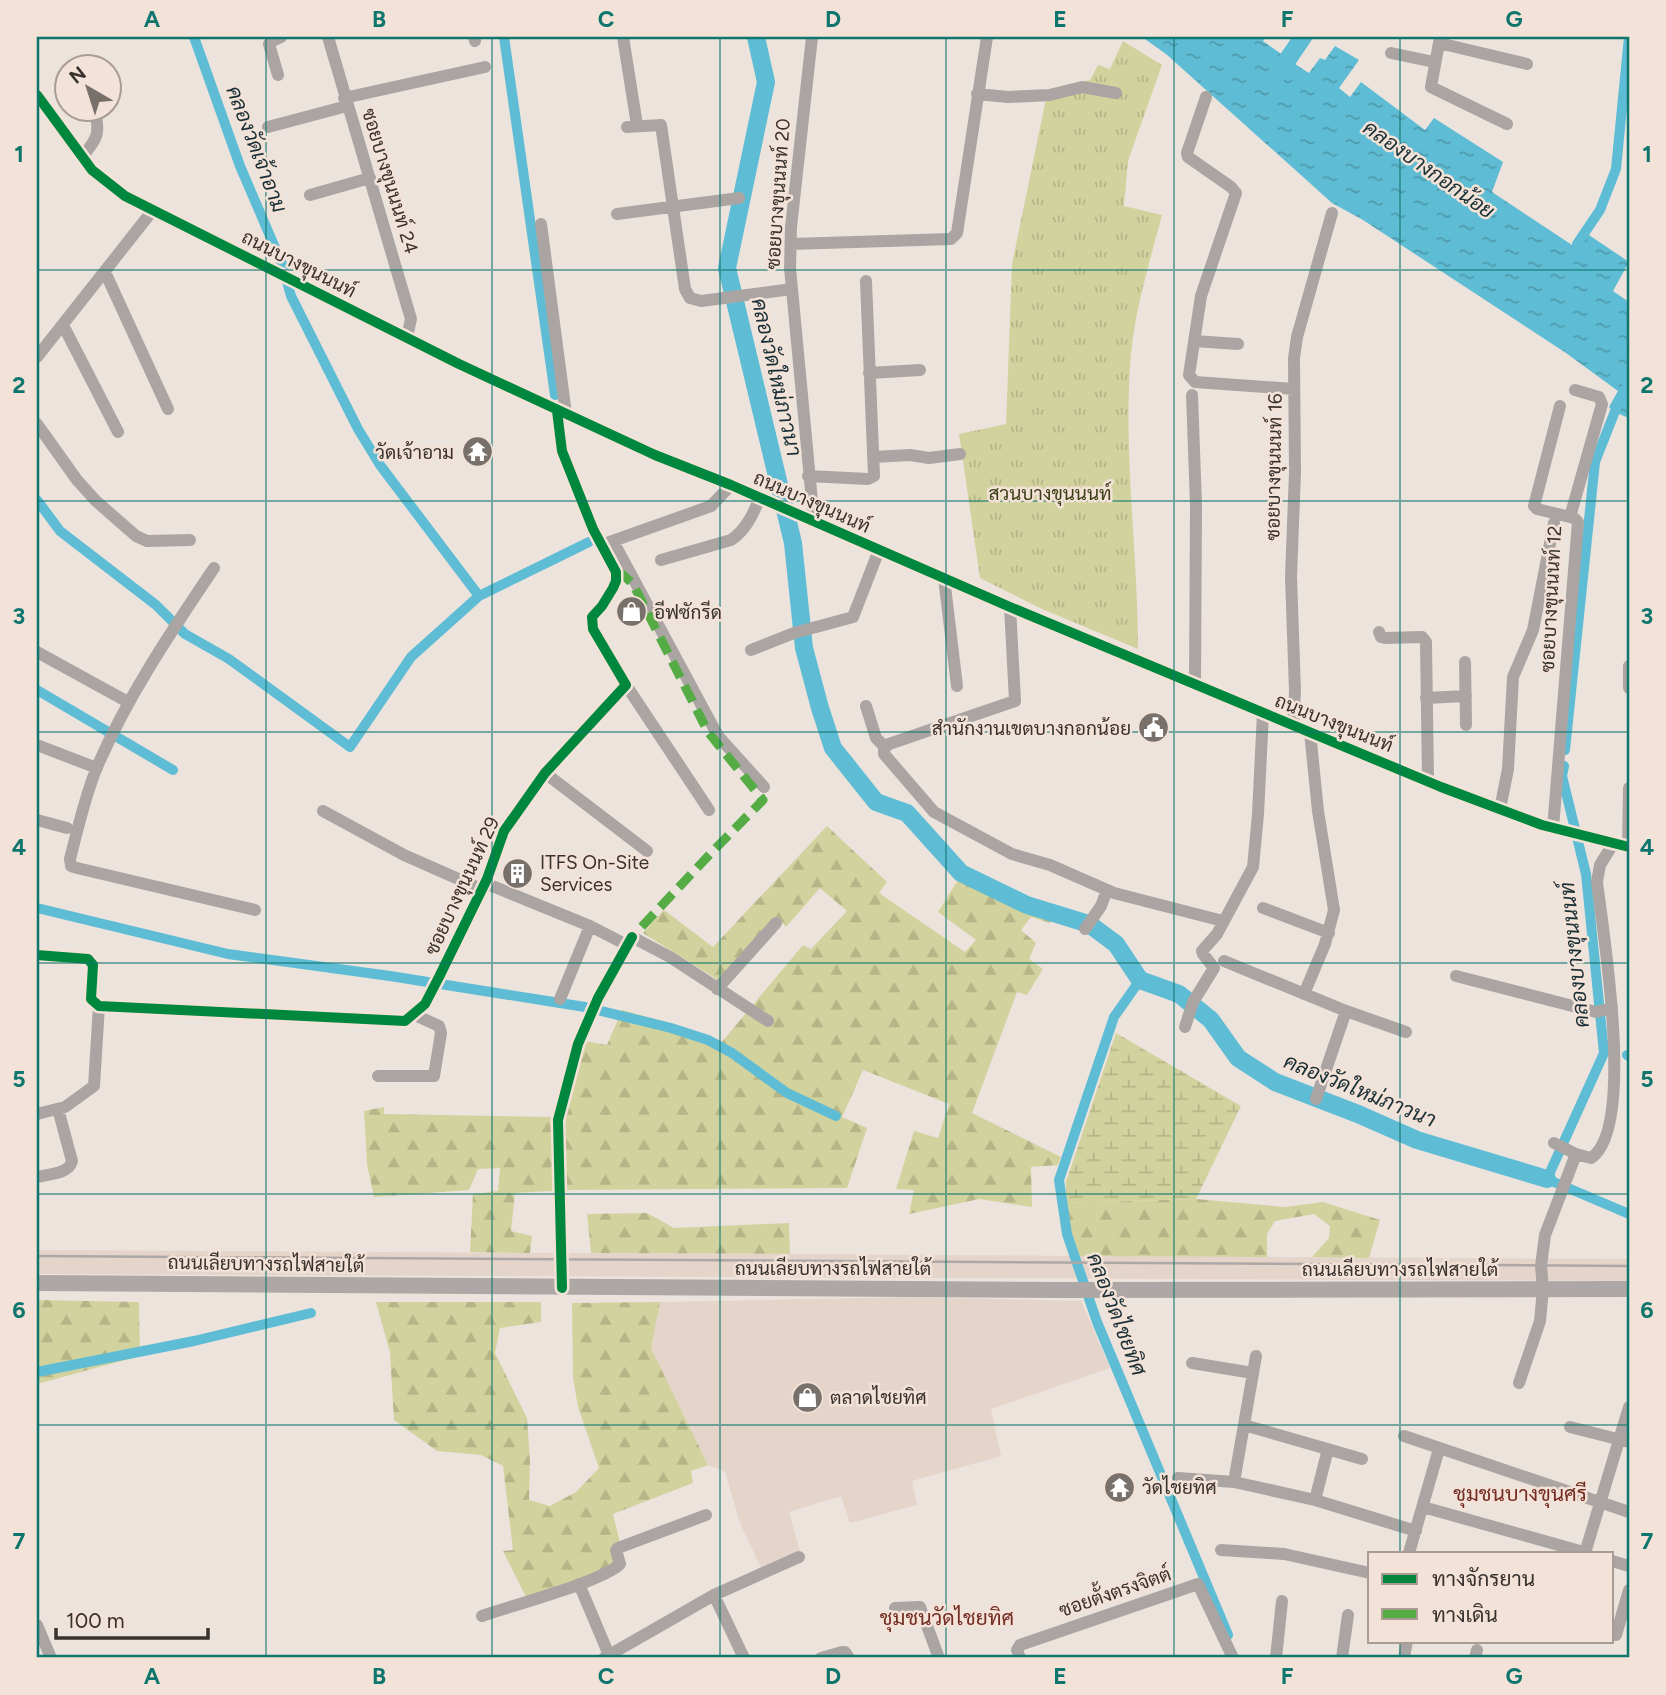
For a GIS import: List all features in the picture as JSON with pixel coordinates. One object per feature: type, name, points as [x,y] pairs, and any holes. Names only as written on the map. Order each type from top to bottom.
[{"type":"main road","name":"ถนนเลียบทางรถไฟสายใต้","points":[[37,1283],[1058,1290],[1629,1289]]},
{"type":"street","points":[[278,75],[270,44],[281,37]]},
{"type":"street","name":"ซอยบางขุนนนท์ 24","points":[[328,37],[411,319],[407,337]]},
{"type":"street","points":[[623,37],[632,126],[661,125],[685,289],[690,299],[701,301],[792,289]]},
{"type":"street","name":"ซอยบางขุนนนท์ 20","points":[[812,37],[791,244],[792,289],[813,522]]},
{"type":"street","points":[[791,244],[955,237],[987,37]]},
{"type":"street","points":[[1507,124],[1431,87],[1440,40],[1527,64]]},
{"type":"street","points":[[1391,53],[1434,62]]},
{"type":"street","points":[[268,127],[346,102],[485,67]]},
{"type":"street","points":[[977,94],[1008,97],[1050,95],[1082,87],[1116,93]]},
{"type":"street","name":"ถนนบางขุนนนท์","points":[[37,95],[101,179],[125,196],[562,412],[655,455],[1263,713],[1500,809],[1570,834],[1628,847]]},
{"type":"street","points":[[1206,97],[1187,153],[1188,157],[1236,193],[1201,296],[1189,370],[1191,378],[1195,382],[1294,389]]},
{"type":"street","points":[[82,156],[99,133],[97,122]]},
{"type":"street","points":[[310,195],[370,178]]},
{"type":"street","points":[[617,214],[739,198]]},
{"type":"street","points":[[37,357],[153,210]]},
{"type":"street","name":"ซอยบางขุนนนท์ 16","points":[[1293,725],[1295,691],[1291,577],[1295,472],[1294,358],[1297,337],[1332,213]]},
{"type":"street","points":[[541,224],[562,412],[562,451],[616,572],[616,581],[592,622],[593,629],[626,685],[709,810]]},
{"type":"street","points":[[105,272],[167,409]]},
{"type":"street","points":[[808,476],[868,479],[874,476],[866,281]]},
{"type":"street","points":[[62,325],[118,432]]},
{"type":"street","points":[[1194,341],[1238,344]]},
{"type":"street","points":[[869,373],[920,370]]},
{"type":"street","points":[[1570,517],[1602,404],[1599,397],[1575,390]]},
{"type":"street","points":[[1192,395],[1196,505],[1195,684]]},
{"type":"street","name":"ซอยบางขุนนนท์ 12","points":[[1553,828],[1578,522],[1534,506],[1560,406]]},
{"type":"street","points":[[37,424],[90,494],[136,536],[148,541],[190,540]]},
{"type":"street","points":[[873,457],[910,454],[929,458],[960,454]]},
{"type":"street","points":[[601,539],[711,506],[731,485]]},
{"type":"street","points":[[661,560],[731,540],[739,535],[750,521],[761,498]]},
{"type":"street","points":[[1500,809],[1508,769],[1513,677],[1533,630],[1554,523]]},
{"type":"street","points":[[601,539],[718,736],[764,787]]},
{"type":"street","points":[[751,650],[794,633],[853,617],[879,550]]},
{"type":"street","points":[[215,568],[170,633],[128,702],[97,768],[83,806],[70,859],[71,866],[255,910]]},
{"type":"street","points":[[944,578],[957,686]]},
{"type":"street","points":[[886,747],[1015,701],[1010,607]]},
{"type":"street","points":[[1379,632],[1381,637],[1385,638],[1418,636],[1425,639],[1428,780]]},
{"type":"street","points":[[37,652],[128,702]]},
{"type":"street","points":[[1465,663],[1466,725]]},
{"type":"street","points":[[1629,666],[1629,688]]},
{"type":"street","name":"ซอยบางขุนนนท์ 29","points":[[415,1015],[425,1004],[439,976],[483,886],[505,831],[545,773],[626,685]]},
{"type":"street","points":[[1426,698],[1466,696]]},
{"type":"street","points":[[866,706],[876,738],[886,747]]},
{"type":"street","points":[[1185,1027],[1193,1002],[1214,968],[1202,951],[1217,934],[1253,867],[1263,713]]},
{"type":"street","points":[[1304,994],[1329,933],[1334,910],[1318,811],[1310,732]]},
{"type":"street","points":[[37,745],[97,768]]},
{"type":"street","points":[[886,747],[884,754],[934,812],[1012,854],[1049,865],[1107,890],[1223,921]]},
{"type":"street","points":[[545,773],[647,850]]},
{"type":"street","points":[[1628,847],[1629,788]]},
{"type":"street","points":[[323,811],[404,855],[670,957],[768,1020]]},
{"type":"street","points":[[37,820],[67,828]]},
{"type":"street","points":[[1519,1383],[1540,1321],[1543,1289],[1541,1266],[1545,1235],[1563,1186],[1563,1148],[1590,1158],[1595,1157],[1607,1133],[1613,1112],[1614,1031],[1597,882],[1600,865],[1614,844]]},
{"type":"street","points":[[1085,929],[1101,906],[1107,890]]},
{"type":"street","points":[[1263,908],[1329,933]]},
{"type":"street","points":[[717,989],[776,923]]},
{"type":"street","points":[[560,999],[590,926]]},
{"type":"street","points":[[598,998],[630,941]]},
{"type":"street","points":[[37,955],[88,959],[93,965],[91,999],[99,1006],[405,1021],[415,1015],[435,1023],[441,1033],[434,1076],[378,1076]]},
{"type":"street","points":[[1224,961],[1346,1011],[1406,1032]]},
{"type":"street","points":[[1456,976],[1596,1012],[1612,1008]]},
{"type":"street","points":[[37,1114],[65,1107],[94,1086],[99,1006]]},
{"type":"street","points":[[1317,1097],[1346,1011]]},
{"type":"street","points":[[37,1178],[67,1170],[71,1166],[58,1109]]},
{"type":"street","points":[[1234,1482],[1256,1356]]},
{"type":"street","points":[[1192,1363],[1253,1373]]},
{"type":"street","points":[[1586,1552],[1600,1502],[1624,1440],[1629,1407]]},
{"type":"street","points":[[1244,1425],[1362,1459]]},
{"type":"street","points":[[1570,1427],[1624,1440]]},
{"type":"street","points":[[1404,1436],[1629,1512]]},
{"type":"street","points":[[1315,1500],[1328,1449]]},
{"type":"street","points":[[1409,1552],[1439,1449]]},
{"type":"street","points":[[1178,1478],[1234,1482],[1315,1500],[1416,1531]]},
{"type":"street","points":[[1423,1507],[1582,1552]]},
{"type":"street","points":[[482,1616],[579,1584],[618,1567],[618,1548],[706,1515]]},
{"type":"street","points":[[1220,1550],[1284,1554],[1368,1573]]},
{"type":"street","points":[[579,1584],[607,1657],[714,1595],[799,1557]]},
{"type":"street","name":"ซอยตั้งตรงจิตต์","points":[[1020,1658],[1017,1650],[1020,1645],[1198,1584],[1233,1658]]},
{"type":"street","points":[[1629,1590],[1614,1635],[1629,1639]]},
{"type":"street","points":[[714,1595],[744,1658]]},
{"type":"street","points":[[1276,1658],[1282,1601]]},
{"type":"street","points":[[895,1608],[920,1607],[940,1658]]},
{"type":"street","points":[[1342,1658],[1348,1615]]},
{"type":"street","points":[[37,1625],[51,1658]]},
{"type":"street","points":[[821,1658],[842,1652],[848,1654],[849,1658]]},
{"type":"shaded area","points":[[37,1250],[1629,1259],[1629,1281],[37,1274]]},
{"type":"shaded area","points":[[909,1297],[1081,1301],[1110,1368],[991,1409],[1001,1456],[912,1481],[917,1505],[850,1523],[841,1496],[789,1512],[800,1551],[761,1568],[740,1523],[725,1472],[708,1465],[651,1348],[660,1302]]},
{"type":"green space","name":"สวนบางขุนนนท์","points":[[1123,41],[1162,65],[1128,161],[1124,206],[1162,215],[1138,309],[1130,367],[1129,438],[1138,649],[1042,609],[980,578],[959,434],[1006,424],[1012,264],[1048,89],[1090,80],[1098,65],[1110,69]]},
{"type":"green space","points":[[827,826],[887,882],[879,893],[965,952],[976,940],[938,912],[961,875],[1055,909],[1050,923],[1031,917],[1021,930],[1036,943],[1029,959],[1043,969],[1027,995],[1017,992],[972,1113],[1061,1157],[1058,1165],[1031,1167],[1032,1207],[979,1199],[909,1214],[914,1190],[896,1189],[914,1131],[938,1138],[949,1104],[863,1070],[842,1117],[867,1128],[847,1188],[567,1190],[515,1193],[511,1231],[532,1236],[530,1253],[470,1252],[473,1194],[498,1191],[500,1168],[478,1169],[469,1190],[374,1197],[367,1164],[364,1111],[384,1107],[384,1114],[555,1117],[584,1041],[607,1045],[622,1010],[684,1027],[721,1043],[803,945],[811,949],[847,911],[820,888],[786,927],[777,917],[718,980],[643,933],[664,910],[713,947]]},
{"type":"green space","points":[[1116,1033],[1241,1106],[1196,1199],[1066,1203],[1066,1182]]},
{"type":"green space","points":[[1196,1199],[1285,1207],[1323,1202],[1380,1220],[1369,1258],[1312,1257],[1329,1238],[1330,1226],[1314,1214],[1275,1221],[1267,1234],[1267,1257],[1075,1256],[1066,1203]]},
{"type":"green space","points":[[647,1213],[674,1228],[789,1223],[790,1254],[591,1253],[587,1214]]},
{"type":"green space","points":[[37,1300],[139,1302],[140,1356],[37,1384]]},
{"type":"green space","points":[[376,1302],[541,1302],[541,1322],[500,1328],[495,1353],[527,1418],[529,1500],[550,1506],[576,1492],[599,1468],[578,1407],[573,1378],[572,1303],[660,1302],[651,1348],[708,1465],[691,1471],[693,1483],[613,1514],[625,1563],[526,1597],[503,1551],[513,1550],[503,1466],[481,1455],[437,1451],[394,1420],[390,1353]]},
{"type":"water","name":"คลองบางกอกน้อย","points":[[1142,37],[1265,37],[1263,41],[1287,58],[1290,55],[1298,60],[1295,64],[1309,73],[1320,58],[1325,60],[1335,46],[1359,60],[1339,88],[1350,97],[1361,82],[1425,130],[1434,118],[1503,162],[1492,192],[1572,245],[1583,231],[1629,262],[1613,291],[1629,302],[1629,418],[1609,407],[1618,391],[1566,353],[1363,220],[1332,203],[1166,54]]},
{"type":"waterway","name":"คลองวัดเจ้าอาม","points":[[194,37],[240,166],[282,264],[291,296],[358,429],[380,465],[479,596]]},
{"type":"waterway","points":[[504,37],[555,395]]},
{"type":"waterway","name":"คลองวัดใหม่ภาวนา","points":[[756,37],[766,82],[727,268],[793,543],[804,648],[833,748],[876,802],[907,813],[961,873],[1027,905],[1089,924],[1116,944],[1140,980],[1179,994],[1211,1020],[1238,1058],[1275,1082],[1417,1140],[1547,1179]]},
{"type":"waterway","points":[[1277,75],[1303,37]]},
{"type":"waterway","points":[[1577,244],[1600,210],[1616,169],[1629,37]]},
{"type":"waterway","name":"คลองบางขุนนนท์","points":[[1565,750],[1595,462],[1621,396],[1629,383]]},
{"type":"waterway","points":[[37,500],[60,531],[156,605],[185,634],[229,659],[350,747],[411,657],[479,596],[589,542]]},
{"type":"waterway","points":[[37,690],[173,770]]},
{"type":"waterway","name":"คลองบางขุนนนท์","points":[[1564,766],[1562,776],[1586,874],[1604,1053],[1547,1179],[1629,1214]]},
{"type":"waterway","points":[[37,908],[228,954],[585,1007],[671,1028],[708,1040],[732,1053],[787,1093],[836,1116]]},
{"type":"waterway","name":"คลองวัดไชยทิศ","points":[[1140,980],[1114,1017],[1059,1180],[1067,1234],[1097,1322],[1228,1635]]},
{"type":"waterway","points":[[37,1372],[194,1341],[311,1313]]},
{"type":"railway","points":[[37,1256],[1629,1266]]},
{"type":"marked path","points":[[616,572],[633,584],[708,732],[763,800],[632,937]]},
{"type":"cycle path","points":[[37,95],[92,170],[125,196],[459,364],[655,455],[1441,787],[1542,825],[1629,847]]},
{"type":"cycle path","points":[[37,955],[88,959],[93,965],[91,999],[99,1006],[405,1021],[425,1004],[487,879],[504,831],[545,773],[626,685],[593,629],[592,617],[613,588],[616,572],[593,529],[562,451],[557,411]]},
{"type":"cycle path","points":[[562,1288],[558,1120],[578,1044],[598,998],[632,937]]},
{"type":"place","name":"วัดเจ้าอาม","points":[[477,452]]},
{"type":"place","name":"อีฟซักรีด","points":[[631,612]]},
{"type":"place","name":"สำนักงานเขตบางกอกน้อย","points":[[1154,728]]},
{"type":"place","name":"ITFS On-Site Services","points":[[517,873]]},
{"type":"place","name":"ตลาดไชยทิศ","points":[[807,1397]]},
{"type":"place","name":"วัดไชยทิศ","points":[[1119,1487]]},
{"type":"district","name":"ชุมชนบางขุนศรี","points":[[1520,1493]]},
{"type":"district","name":"ชุมชนวัดไชยทิศ","points":[[947,1617]]}]
